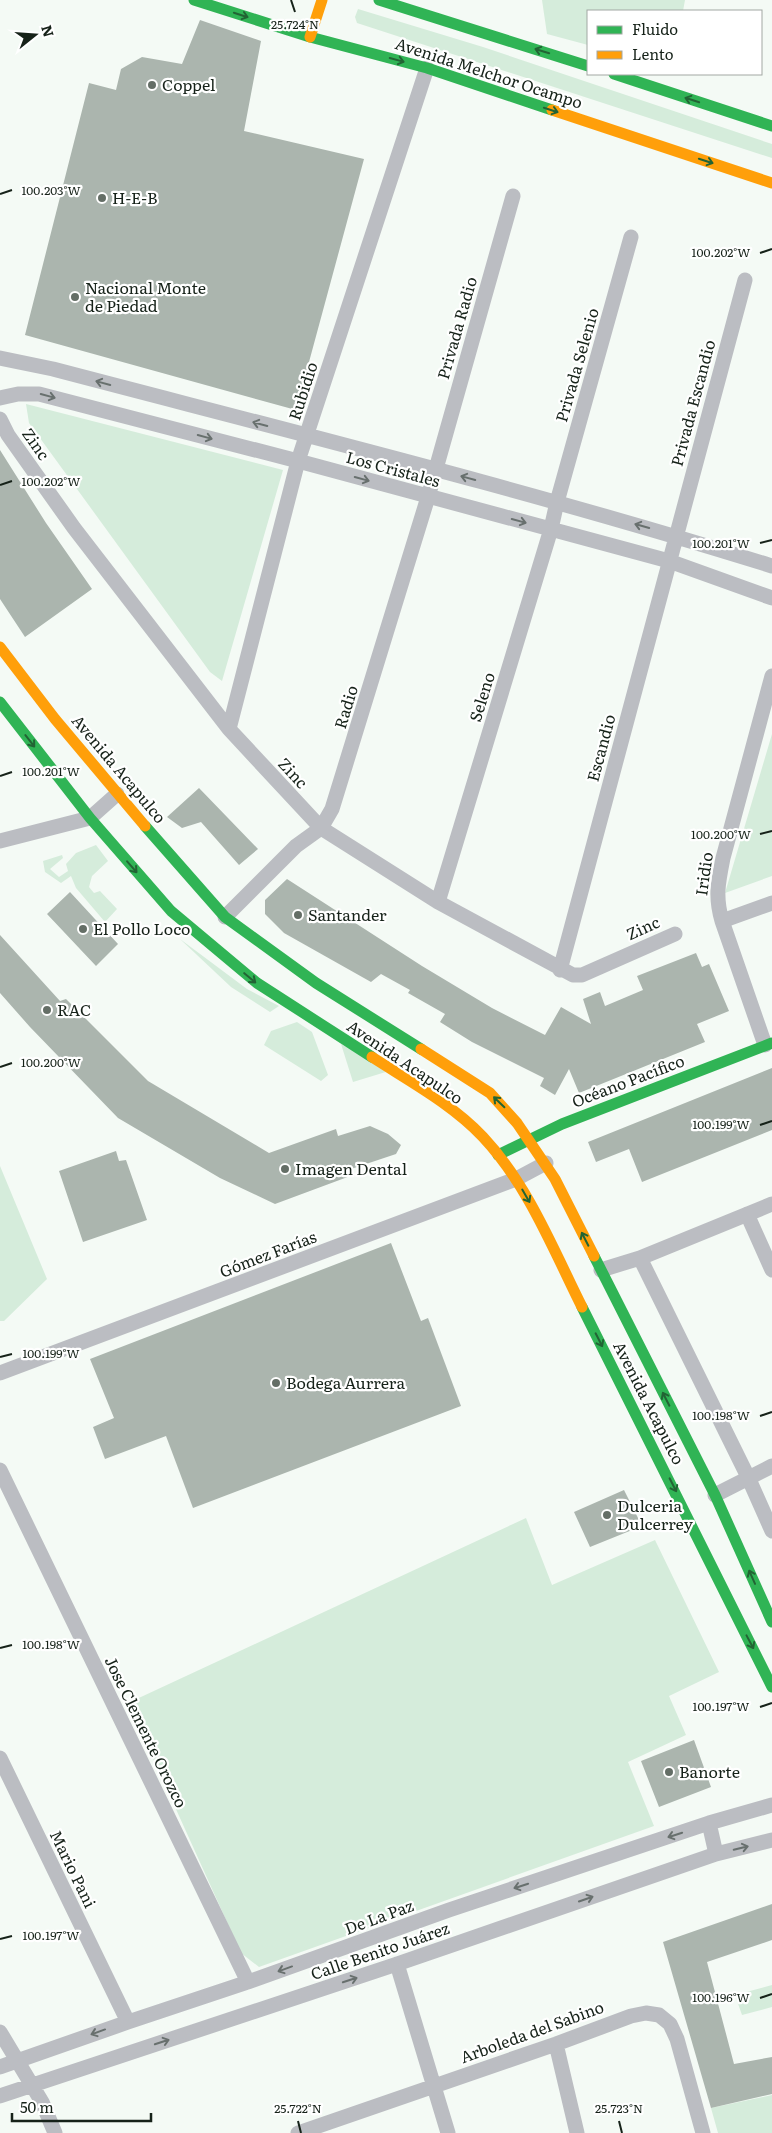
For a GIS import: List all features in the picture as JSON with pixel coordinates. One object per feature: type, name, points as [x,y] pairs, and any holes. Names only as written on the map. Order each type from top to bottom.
[{"type":"main road","name":"Avenida Melchor Ocampo","points":[[194,0],[310,37],[427,68],[772,183]]},
{"type":"main road","points":[[310,37],[322,0]]},
{"type":"main road","points":[[379,0],[587,66]]},
{"type":"main road","points":[[617,75],[772,126]]},
{"type":"main road","name":"Avenida Acapulco","points":[[0,646],[55,719],[117,794],[225,917],[316,982],[490,1093],[510,1113],[530,1138],[546,1164],[601,1270],[715,1495],[772,1622]]},
{"type":"main road","name":"Avenida Acapulco","points":[[0,702],[90,818],[171,911],[256,983],[433,1096],[482,1136],[498,1155],[516,1179],[656,1453],[772,1688]]},
{"type":"main road","name":"Océano Pacífico","points":[[498,1155],[530,1138],[768,1044]]},
{"type":"street","name":"Rubidio","points":[[229,730],[298,461],[427,68]]},
{"type":"street","name":"Privada Radio","points":[[435,468],[513,196]]},
{"type":"street","name":"Privada Selenio","points":[[557,502],[631,237]]},
{"type":"street","name":"Privada Escandio","points":[[675,536],[745,280]]},
{"type":"street","name":"Los Cristales","points":[[0,358],[53,369],[435,468],[675,536],[772,566]]},
{"type":"street","name":"Los Cristales","points":[[0,398],[18,394],[39,394],[298,461],[668,561],[772,598]]},
{"type":"street","name":"Zinc","points":[[0,419],[8,435],[74,528],[229,730],[321,828],[438,902],[572,975],[582,975],[675,934]]},
{"type":"street","name":"Radio","points":[[225,917],[296,846],[321,828],[332,809],[428,497],[435,468]]},
{"type":"street","name":"Seleno","points":[[438,902],[551,529],[557,502]]},
{"type":"street","name":"Escandio","points":[[560,970],[675,536]]},
{"type":"street","name":"Iridio","points":[[768,1044],[722,921],[717,889],[723,858],[772,676]]},
{"type":"street","points":[[0,840],[90,818],[117,794]]},
{"type":"street","points":[[722,921],[772,903]]},
{"type":"street","name":"Gómez Farías","points":[[0,1373],[516,1179],[546,1164]]},
{"type":"street","points":[[601,1270],[640,1258],[772,1204]]},
{"type":"street","points":[[747,1214],[772,1270]]},
{"type":"street","points":[[640,1258],[748,1477],[772,1531]]},
{"type":"street","points":[[715,1495],[772,1466]]},
{"type":"street","name":"Jose Clemente Orozco","points":[[0,1470],[248,1982]]},
{"type":"street","name":"Mario Pani","points":[[0,1758],[128,2022]]},
{"type":"street","name":"De La Paz","points":[[0,2067],[248,1982],[449,1910],[709,1823],[772,1804]]},
{"type":"street","points":[[709,1823],[716,1854]]},
{"type":"street","name":"Calle Benito Juárez","points":[[0,2096],[397,1964],[716,1854],[772,1840]]},
{"type":"street","points":[[397,1964],[448,2133]]},
{"type":"street","name":"Arboleda del Sabino","points":[[298,2133],[324,2129],[434,2085],[556,2044],[631,2016],[646,2013],[659,2015],[670,2024],[677,2039],[703,2133]]},
{"type":"street","points":[[0,2032],[16,2062],[42,2102],[55,2133]]},
{"type":"street","points":[[556,2044],[577,2133]]},
{"type":"green space","points":[[542,0],[685,0],[683,10],[587,10],[587,45],[547,34]]},
{"type":"green space","points":[[358,9],[483,47],[772,144],[772,158],[357,23],[355,17]]},
{"type":"green space","points":[[26,404],[283,470],[222,681],[210,672],[29,423]]},
{"type":"green space","points":[[772,734],[772,876],[725,893]]},
{"type":"green space","points":[[96,845],[108,861],[92,876],[89,887],[94,893],[100,891],[117,909],[105,922],[76,888],[71,876],[61,883],[45,872],[43,861],[62,855],[63,858],[50,869],[59,877],[68,871],[66,864],[76,853]]},
{"type":"green space","points":[[180,939],[247,989],[279,1006],[270,1012],[231,987]]},
{"type":"green space","points":[[297,1022],[312,1032],[328,1075],[321,1081],[264,1045],[271,1031]]},
{"type":"green space","points":[[341,1044],[389,1071],[353,1082]]},
{"type":"green space","points":[[0,1166],[47,1279],[4,1321],[0,1321]]},
{"type":"green space","points":[[526,1518],[552,1585],[655,1540],[719,1672],[669,1696],[686,1735],[628,1762],[654,1826],[259,1967],[241,1953],[128,1703]]},
{"type":"green space","points":[[772,1985],[772,2007],[742,2015],[735,1995]]},
{"type":"green space","points":[[772,2095],[772,2133],[718,2133],[711,2108]]},
{"type":"building","points":[[200,20],[261,41],[244,131],[364,159],[296,410],[25,335],[89,83],[116,90],[121,69],[142,57],[182,64]]},
{"type":"building","points":[[0,450],[46,523],[92,589],[25,637],[0,599]]},
{"type":"building","points":[[199,788],[258,849],[239,865],[201,822],[182,828],[167,817]]},
{"type":"building","points":[[287,879],[422,966],[492,1008],[545,1035],[561,1007],[591,1024],[583,999],[600,992],[605,1006],[643,990],[637,976],[696,953],[702,967],[709,964],[729,1011],[697,1024],[705,1042],[579,1093],[569,1069],[555,1095],[540,1086],[544,1078],[472,1042],[440,1022],[445,1014],[408,993],[410,990],[381,974],[371,982],[284,933],[265,914],[265,900]]},
{"type":"building","name":"El Pollo Loco","points":[[70,892],[118,944],[96,966],[47,914]]},
{"type":"building","points":[[0,935],[60,1001],[66,999],[148,1081],[269,1153],[336,1129],[338,1136],[370,1126],[388,1134],[401,1145],[396,1154],[351,1169],[353,1175],[275,1204],[220,1178],[118,1118],[30,1027],[0,993]]},
{"type":"building","points":[[772,1068],[772,1130],[642,1182],[629,1149],[596,1162],[588,1142]]},
{"type":"building","points":[[116,1151],[119,1161],[126,1160],[147,1220],[83,1242],[59,1171]]},
{"type":"building","name":"Bodega Aurrera","points":[[391,1243],[421,1321],[428,1318],[461,1406],[193,1508],[166,1436],[105,1459],[93,1427],[114,1418],[90,1359]]},
{"type":"building","points":[[624,1490],[642,1526],[590,1547],[574,1512]]},
{"type":"building","name":"Banorte","points":[[694,1740],[711,1787],[659,1807],[641,1761]]},
{"type":"building","points":[[772,1904],[772,1940],[707,1962],[734,2064],[772,2057],[772,2094],[711,2108],[663,1942]]},
{"type":"traffic: fast","points":[[194,0],[310,37],[427,68],[552,110]]},
{"type":"traffic: fast","points":[[379,0],[587,66]]},
{"type":"traffic: fast","points":[[617,75],[772,126]]},
{"type":"traffic: fast","points":[[0,702],[90,818],[171,911],[257,983],[372,1057]]},
{"type":"traffic: fast","points":[[145,826],[225,917],[316,983],[421,1049]]},
{"type":"traffic: fast","points":[[498,1155],[562,1124],[772,1043]]},
{"type":"traffic: fast","points":[[594,1256],[715,1495],[772,1622]]},
{"type":"traffic: fast","points":[[582,1307],[772,1687]]},
{"type":"traffic: slow","points":[[310,37],[322,0]]},
{"type":"traffic: slow","points":[[552,110],[772,183]]},
{"type":"traffic: slow","points":[[0,647],[55,719],[145,826]]},
{"type":"traffic: slow","points":[[421,1049],[490,1093],[517,1123],[555,1179],[594,1256]]},
{"type":"traffic: slow","points":[[372,1057],[458,1114],[483,1137],[499,1156],[538,1218],[582,1307]]},
{"type":"place","name":"Coppel","points":[[152,85]]},
{"type":"place","name":"H-E-B","points":[[102,198]]},
{"type":"place","name":"Nacional Monte de Piedad","points":[[75,297]]},
{"type":"place","name":"Santander","points":[[298,915]]},
{"type":"place","name":"El Pollo Loco","points":[[83,929]]},
{"type":"place","name":"RAC","points":[[47,1010]]},
{"type":"place","name":"Imagen Dental","points":[[285,1169]]},
{"type":"place","name":"Bodega Aurrera","points":[[276,1383]]},
{"type":"place","name":"Dulceria Dulcerrey","points":[[607,1515]]},
{"type":"place","name":"Banorte","points":[[669,1772]]}]
